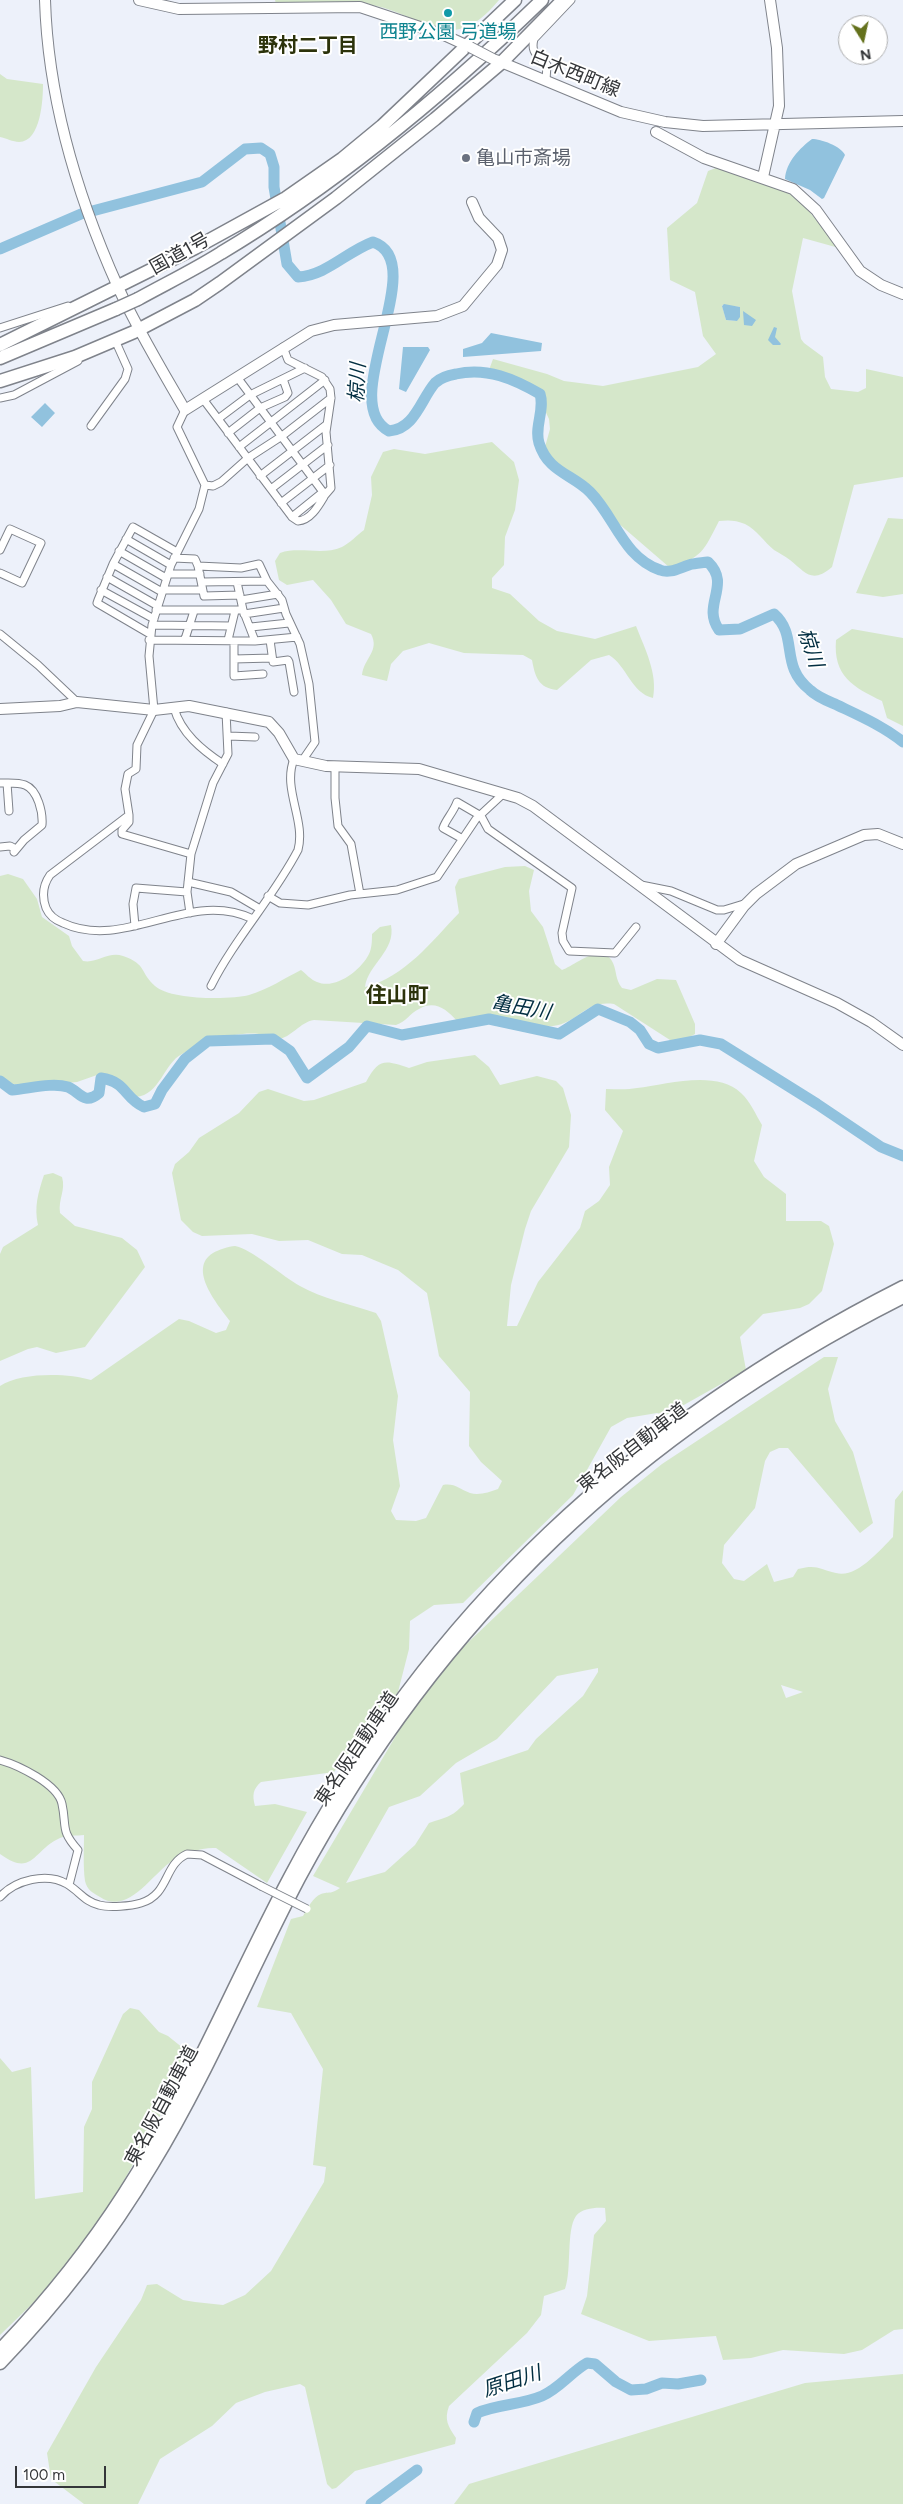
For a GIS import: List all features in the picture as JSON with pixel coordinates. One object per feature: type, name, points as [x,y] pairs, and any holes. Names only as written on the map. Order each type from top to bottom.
[{"type":"highway","points":[[0,345],[222,234],[345,163],[468,46],[506,5],[515,0]]},
{"type":"highway","name":"国道1号","points":[[362,156],[474,55],[530,0]]},
{"type":"highway","name":"国道1号","points":[[0,358],[138,299],[230,248],[297,204],[345,163],[362,156],[418,112],[542,0]]},
{"type":"highway","points":[[0,381],[95,349],[140,329],[194,300],[254,259],[358,181],[497,61],[563,0]]},
{"type":"highway","name":"東名阪自動車道","points":[[0,2350],[61,2281],[126,2191],[182,2092],[282,1892],[326,1810],[393,1708],[443,1645],[538,1540],[639,1452],[706,1403],[776,1357],[903,1287]]},
{"type":"highway","name":"東名阪自動車道","points":[[0,2363],[43,2317],[87,2262],[133,2196],[186,2104],[291,1895],[335,1814],[400,1714],[461,1637],[546,1547],[581,1513],[646,1459],[712,1410],[782,1364],[903,1298]]},
{"type":"street","points":[[45,0],[52,66],[60,111],[84,198],[118,287],[186,410]]},
{"type":"street","name":"白木西町線","points":[[139,0],[179,9],[360,7],[418,26],[468,46],[497,61],[622,112],[665,122],[702,126],[903,121]]},
{"type":"street","points":[[546,80],[547,65],[534,54],[532,46],[534,39],[571,0]]},
{"type":"street","points":[[763,177],[779,106],[779,83],[770,0]]},
{"type":"street","points":[[656,132],[704,158],[793,189],[807,200],[824,220],[854,265],[874,281],[903,294]]},
{"type":"street","points":[[191,854],[122,834],[122,830],[129,822],[125,782],[128,774],[136,769],[137,745],[154,710],[150,637],[153,622],[167,576],[199,509],[205,485],[177,427],[186,410],[311,331],[334,325],[443,315],[464,306],[497,265],[502,254],[502,245],[479,218],[472,202]]},
{"type":"street","points":[[0,328],[19,324],[52,310],[80,304]]},
{"type":"street","points":[[91,426],[125,379],[128,369],[115,340]]},
{"type":"street","points":[[203,399],[292,517],[302,521],[315,510],[324,493],[331,488],[326,425],[331,398],[330,389],[325,380],[315,372],[288,360],[283,347]]},
{"type":"street","points":[[0,398],[22,390],[87,356],[95,349]]},
{"type":"street","points":[[218,419],[250,395],[305,368]]},
{"type":"street","points":[[237,377],[324,493]]},
{"type":"street","points":[[228,433],[260,408],[285,397],[288,393],[283,379]]},
{"type":"street","points":[[239,447],[325,380]]},
{"type":"street","points":[[205,485],[213,486],[221,482],[248,458],[282,436],[331,398]]},
{"type":"street","points":[[260,476],[326,425]]},
{"type":"street","points":[[271,489],[328,446]]},
{"type":"street","points":[[281,502],[330,465]]},
{"type":"street","points":[[174,558],[133,527],[113,564],[97,604],[150,637],[231,641],[297,637]]},
{"type":"street","points":[[0,550],[10,529],[41,543],[22,583],[0,573]]},
{"type":"street","points":[[126,539],[174,558],[195,559],[204,596],[241,598],[278,594]]},
{"type":"street","points":[[119,552],[167,576],[201,582],[267,581]]},
{"type":"street","points":[[113,564],[163,591],[201,582]]},
{"type":"street","points":[[198,566],[241,568],[259,564],[267,581],[282,600],[297,637],[309,684],[315,742],[289,771],[299,844],[296,853],[222,964],[211,986]]},
{"type":"street","points":[[107,577],[157,608],[241,612],[284,608]]},
{"type":"street","points":[[237,582],[241,598],[241,612],[251,627],[255,641]]},
{"type":"street","points":[[101,590],[153,622],[231,626]]},
{"type":"street","points":[[185,639],[194,611]]},
{"type":"street","points":[[241,612],[231,626],[234,676],[263,674]]},
{"type":"street","points":[[251,627],[290,623]]},
{"type":"street","points":[[0,634],[38,665],[77,702]]},
{"type":"street","points":[[270,640],[272,662],[288,660],[294,692]]},
{"type":"street","points":[[234,659],[272,658]]},
{"type":"street","points":[[0,709],[60,706],[77,702],[154,710],[189,706],[226,712],[269,722],[298,760],[336,766],[419,769],[504,793],[533,806],[716,944],[749,966],[854,1012],[903,1045]]},
{"type":"street","points":[[174,708],[177,718],[200,749],[223,764]]},
{"type":"street","points":[[190,913],[187,892],[191,854],[206,804],[228,754],[226,712]]},
{"type":"street","points":[[228,736],[255,737]]},
{"type":"street","points":[[336,766],[335,798],[338,826],[352,847],[360,894]]},
{"type":"street","points":[[0,847],[10,846],[15,851],[42,825],[40,805],[29,787],[20,783],[4,783],[9,811]]},
{"type":"street","points":[[268,896],[280,903],[308,905],[360,894],[397,890],[437,877],[461,838],[476,819],[504,793]]},
{"type":"street","points":[[461,838],[443,828],[445,821],[452,814],[457,802],[481,816],[488,829],[572,888],[562,933],[563,941],[569,951],[615,953],[636,927]]},
{"type":"street","points":[[129,815],[50,875],[44,888],[44,898],[49,914],[58,921],[78,929],[102,931],[135,926],[190,913],[234,911],[253,918]]},
{"type":"street","points":[[716,944],[747,903],[796,864],[864,835],[878,834],[903,844]]},
{"type":"street","points":[[188,882],[231,892],[260,909]]},
{"type":"street","points":[[636,884],[670,891],[717,910],[724,910],[747,903]]},
{"type":"street","points":[[135,926],[133,904],[136,888],[187,892]]},
{"type":"street","points":[[0,1760],[21,1768],[51,1787],[59,1795],[62,1803],[65,1833],[78,1850],[69,1885]]},
{"type":"street","points":[[0,1897],[19,1884],[34,1880],[54,1879],[69,1885],[82,1897],[100,1906],[140,1903],[161,1891],[172,1866],[187,1854],[202,1855],[308,1910]]},
{"type":"green space","points":[[275,0],[499,0],[481,18],[465,28],[449,30],[434,28],[384,8],[364,4],[331,2],[276,4]]},
{"type":"green space","points":[[0,74],[7,79],[43,84],[39,119],[32,135],[26,140],[17,142],[0,137]]},
{"type":"green space","points":[[721,166],[788,191],[800,200],[839,248],[803,238],[792,291],[801,339],[823,357],[825,377],[831,389],[858,392],[866,388],[866,369],[903,377],[903,477],[854,485],[832,567],[819,575],[814,576],[805,572],[774,550],[745,524],[729,520],[719,521],[710,539],[695,557],[689,561],[669,567],[618,523],[576,481],[551,464],[545,447],[550,429],[549,419],[541,402],[511,379],[489,370],[493,359],[547,374],[564,381],[603,386],[698,367],[716,354],[703,336],[695,292],[670,280],[667,228],[697,203],[708,171]],"holes":[[[722,305],[740,307],[737,321],[726,320]]]},
{"type":"green space","points":[[492,442],[514,462],[519,480],[515,510],[505,537],[504,565],[492,578],[492,588],[510,594],[539,621],[557,631],[595,639],[636,626],[652,671],[654,680],[653,698],[639,691],[609,655],[591,660],[557,690],[546,687],[538,680],[532,660],[523,655],[464,653],[429,643],[403,651],[391,664],[387,681],[362,675],[363,669],[373,650],[374,645],[371,634],[346,624],[331,600],[313,580],[287,585],[279,580],[275,561],[280,553],[295,550],[334,550],[345,545],[364,530],[372,495],[371,477],[383,452],[394,449],[425,454]]},
{"type":"green space","points":[[888,518],[903,519],[903,594],[883,597],[856,593]]},
{"type":"green space","points":[[852,629],[903,638],[903,726],[887,718],[882,701],[854,685],[842,671],[838,663],[836,640]]},
{"type":"green space","points":[[525,866],[534,870],[529,891],[531,911],[543,927],[555,964],[562,970],[588,956],[602,954],[613,963],[618,982],[622,988],[631,990],[657,979],[676,980],[695,1024],[695,1034],[680,1042],[670,1040],[614,1004],[595,1005],[569,1021],[553,1026],[529,1024],[488,1015],[457,1021],[440,1007],[430,1005],[416,1011],[403,1022],[396,1025],[314,1020],[309,1021],[283,1038],[278,1039],[261,1034],[240,1034],[220,1039],[200,1046],[176,1058],[151,1091],[136,1097],[126,1095],[97,1075],[77,1082],[45,1085],[0,1084],[0,876],[8,874],[23,879],[37,899],[42,917],[69,936],[72,946],[83,961],[93,961],[112,955],[123,956],[136,962],[150,981],[163,991],[200,998],[228,998],[256,993],[301,970],[310,978],[324,984],[340,981],[354,972],[365,960],[371,949],[372,934],[380,927],[391,925],[391,934],[386,950],[371,971],[365,987],[379,982],[405,967],[428,947],[459,913],[455,887],[459,879],[505,867]]},
{"type":"green space","points":[[475,1055],[489,1067],[500,1085],[537,1076],[556,1081],[563,1088],[571,1115],[569,1147],[531,1211],[525,1229],[511,1285],[507,1326],[517,1326],[538,1282],[580,1228],[585,1211],[599,1201],[610,1185],[609,1167],[623,1131],[605,1110],[606,1089],[629,1089],[690,1080],[704,1080],[731,1086],[741,1093],[762,1125],[754,1161],[764,1177],[786,1194],[786,1221],[821,1221],[829,1226],[834,1244],[822,1291],[809,1304],[800,1308],[763,1314],[740,1337],[746,1370],[666,1415],[657,1413],[627,1418],[611,1427],[573,1495],[463,1603],[434,1605],[410,1621],[409,1649],[398,1692],[334,1772],[261,1782],[256,1787],[253,1795],[255,1806],[275,1804],[307,1812],[267,1883],[216,1848],[205,1848],[187,1853],[172,1861],[130,1897],[120,1901],[110,1901],[93,1893],[86,1884],[84,1835],[60,1838],[26,1863],[11,1861],[0,1854],[0,1386],[20,1378],[45,1375],[70,1376],[91,1380],[179,1319],[189,1321],[216,1333],[226,1330],[230,1321],[212,1297],[207,1287],[203,1268],[206,1260],[213,1253],[235,1246],[249,1252],[308,1290],[376,1313],[381,1321],[398,1396],[393,1440],[400,1486],[391,1511],[396,1520],[416,1521],[426,1518],[443,1485],[454,1486],[473,1494],[498,1489],[502,1481],[481,1462],[469,1446],[470,1392],[439,1356],[427,1293],[398,1270],[362,1255],[342,1254],[308,1240],[279,1241],[252,1234],[202,1236],[193,1232],[181,1220],[172,1173],[175,1164],[189,1152],[199,1138],[239,1113],[259,1092],[268,1089],[304,1101],[314,1100],[366,1082],[375,1069],[383,1063],[394,1063],[409,1068],[427,1062]]},
{"type":"green space","points":[[53,1173],[62,1177],[63,1182],[60,1213],[75,1226],[122,1238],[137,1250],[145,1267],[85,1347],[56,1353],[37,1347],[0,1361],[0,1254],[3,1247],[38,1225],[37,1200],[40,1188],[44,1175]]},
{"type":"green space","points":[[824,1357],[838,1357],[828,1389],[835,1421],[853,1452],[873,1523],[860,1533],[788,1448],[779,1448],[770,1452],[765,1461],[755,1508],[724,1545],[722,1563],[734,1579],[744,1581],[767,1564],[774,1582],[793,1577],[798,1569],[804,1568],[814,1567],[844,1574],[852,1572],[875,1556],[893,1537],[895,1500],[903,1490],[903,2329],[894,2330],[862,2350],[844,2354],[783,2350],[751,2358],[723,2360],[716,2336],[649,2341],[581,2314],[587,2296],[594,2235],[606,2221],[605,2208],[590,2209],[579,2213],[573,2222],[565,2289],[544,2296],[541,2315],[527,2333],[449,2406],[447,2419],[456,2438],[455,2444],[355,2471],[336,2488],[332,2489],[327,2484],[305,2387],[300,2384],[265,2392],[236,2403],[212,2426],[160,2459],[138,2504],[84,2504],[51,2479],[47,2453],[96,2367],[141,2300],[147,2285],[157,2284],[183,2300],[223,2305],[245,2295],[271,2271],[324,2182],[326,2167],[313,2165],[323,2069],[291,2013],[257,2007],[291,1919],[303,1916],[310,1904],[318,1896],[340,1888],[313,1876],[407,1717],[458,1652],[621,1497],[662,1464]],"holes":[[[598,1668],[598,1672],[583,1696],[536,1739],[528,1750],[460,1773],[464,1804],[448,1816],[429,1823],[415,1845],[385,1872],[346,1883],[389,1807],[420,1796],[456,1763],[497,1739],[557,1676]],[[781,1685],[803,1692],[786,1698]]]},
{"type":"green space","points":[[130,2008],[139,2010],[159,2032],[168,2036],[183,2048],[187,2058],[170,2098],[112,2202],[56,2281],[0,2335],[0,2058],[12,2072],[31,2067],[35,2199],[83,2192],[84,2127],[92,2109],[92,2082],[123,2014]]},
{"type":"green space","points":[[903,2374],[903,2504],[454,2504],[469,2484],[805,2383]]},
{"type":"water","points":[[812,139],[830,144],[845,155],[822,199],[810,190],[785,179],[791,161],[798,151]]},
{"type":"water","points":[[724,304],[740,307],[740,317],[737,321],[726,320],[722,306]]},
{"type":"water","points":[[743,311],[756,320],[752,326],[744,325]]},
{"type":"water","points":[[774,327],[777,328],[775,337],[780,345],[773,345],[768,340]]},
{"type":"water","points":[[491,333],[542,343],[541,351],[463,357],[463,349],[482,343]]},
{"type":"water","points":[[403,347],[428,347],[430,350],[406,392],[399,389]]},
{"type":"water","points":[[45,403],[55,413],[42,427],[31,417]]},
{"type":"waterway","name":"椋川","points":[[0,249],[81,214],[202,182],[245,149],[261,148],[270,154],[274,167],[274,187],[287,264],[298,277],[327,268],[373,242],[389,255],[393,276],[390,303],[376,364],[372,392],[375,416],[389,431],[405,425],[417,412],[435,383],[451,375],[467,372],[489,373],[510,379],[540,394],[541,406],[538,437],[543,453],[554,467],[590,492],[599,502],[620,536],[637,556],[647,564],[664,571],[708,562],[715,570],[717,579],[713,612],[714,621],[719,630],[740,629],[774,614],[786,632],[795,671],[801,681],[819,697],[871,722],[903,742]]},
{"type":"waterway","name":"亀田川","points":[[0,1081],[12,1090],[47,1085],[68,1087],[89,1098],[99,1093],[101,1078],[116,1083],[132,1099],[144,1107],[155,1104],[162,1090],[185,1059],[208,1041],[273,1039],[290,1051],[307,1078],[349,1047],[367,1026],[402,1035],[489,1019],[559,1034],[598,1009],[630,1022],[640,1030],[649,1044],[658,1048],[700,1040],[721,1044],[817,1104],[881,1147],[903,1156]]},
{"type":"waterway","name":"原田川","points":[[474,2422],[477,2413],[534,2399],[548,2393],[587,2363],[595,2364],[616,2382],[631,2390],[646,2389],[662,2383],[678,2384],[701,2380]]},
{"type":"waterway","name":"原田川","points":[[371,2504],[417,2470]]},
{"type":"place","name":"西野公園 弓道場","points":[[448,13]]},
{"type":"place","name":"亀山市斎場","points":[[466,158]]},
{"type":"district","name":"野村二丁目","points":[[308,46]]},
{"type":"district","name":"住山町","points":[[397,996]]}]
